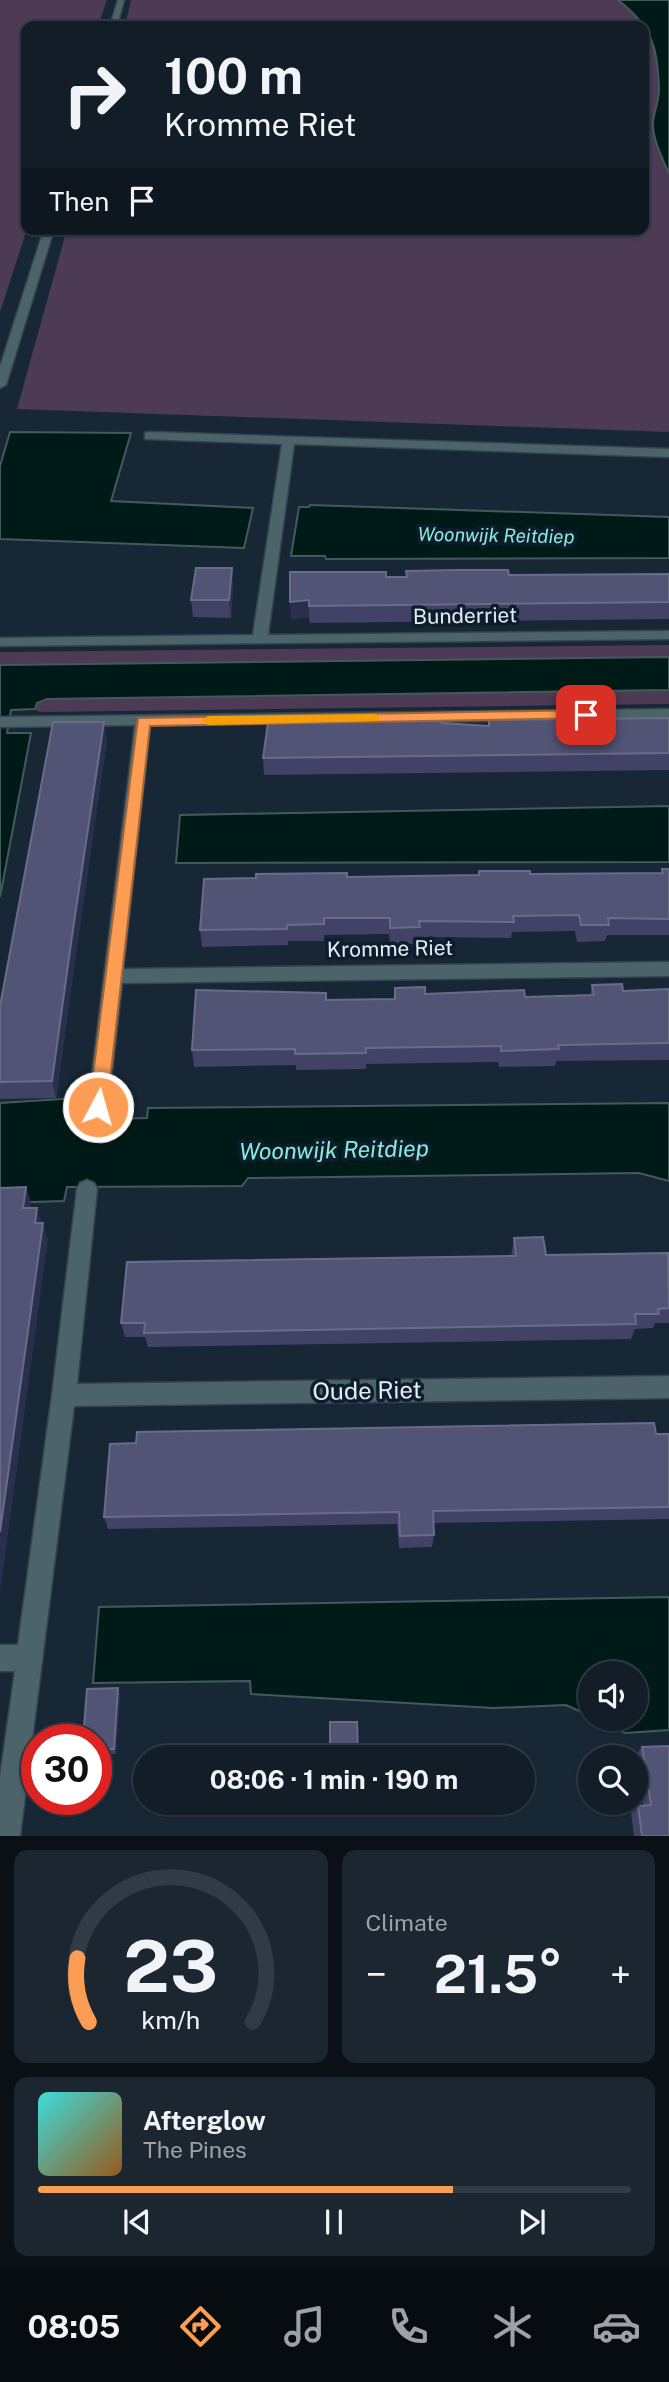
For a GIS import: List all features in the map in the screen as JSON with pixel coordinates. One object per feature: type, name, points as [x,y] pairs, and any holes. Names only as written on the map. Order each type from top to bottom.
[{"type":"street","points":[[115,21],[121,0]]},
{"type":"street","points":[[0,385],[47,235]]},
{"type":"street","points":[[149,436],[669,453]]},
{"type":"street","points":[[261,639],[289,440]]},
{"type":"street","name":"Bunderriet","points":[[0,642],[669,635]]},
{"type":"street","points":[[0,722],[669,713]]},
{"type":"street","points":[[98,1107],[143,722]]},
{"type":"street","name":"Kromme Riet","points":[[112,976],[669,969]]},
{"type":"street","points":[[6,1836],[65,1395],[87,1189]]},
{"type":"street","name":"Oude Riet","points":[[65,1395],[669,1387]]},
{"type":"street","points":[[0,1658],[29,1658]]},
{"type":"shaded area","points":[[0,0],[107,0],[100,21],[21,21],[21,235],[25,235],[0,312]]},
{"type":"shaded area","points":[[131,0],[618,0],[640,21],[126,21]]},
{"type":"shaded area","points":[[649,36],[657,62],[659,94],[653,122],[654,135],[669,174],[669,432],[17,409],[65,235],[649,235]]},
{"type":"shaded area","points":[[669,645],[669,657],[0,665],[0,652]]},
{"type":"shaded area","points":[[669,690],[669,704],[39,712],[35,709],[37,703],[48,699]]},
{"type":"water","points":[[618,0],[669,0],[669,174],[658,149],[653,128],[659,90],[655,51],[649,36],[649,21],[640,21]]},
{"type":"water","points":[[10,432],[131,433],[111,501],[253,508],[244,548],[0,539],[0,466]]},
{"type":"water","name":"Woonwijk Reitdiep","points":[[310,505],[669,517],[669,558],[326,559],[325,556],[291,556],[299,507]]},
{"type":"water","points":[[669,657],[669,690],[47,699],[37,703],[35,709],[11,710],[7,733],[31,733],[0,897],[0,665]]},
{"type":"water","points":[[669,806],[669,862],[176,863],[180,815]]},
{"type":"water","name":"Woonwijk Reitdiep","points":[[77,1098],[75,1120],[147,1118],[148,1108],[669,1103],[669,1181],[639,1173],[248,1178],[242,1186],[67,1187],[64,1201],[0,1203],[0,1103]]},
{"type":"water","points":[[669,1597],[669,1730],[625,1733],[621,1731],[648,1731],[648,1661],[578,1661],[578,1710],[566,1705],[493,1708],[251,1694],[250,1681],[93,1683],[99,1607]]},
{"type":"building","points":[[196,568],[232,568],[229,600],[191,600]]},
{"type":"building","points":[[508,570],[509,575],[669,574],[669,602],[309,606],[309,600],[290,602],[290,572],[386,572],[386,577],[407,577],[406,571]]},
{"type":"building","points":[[669,718],[669,753],[263,758],[268,723],[439,720],[441,723],[489,726],[489,720]]},
{"type":"building","points":[[53,722],[104,722],[52,1081],[0,1082],[0,1006]]},
{"type":"building","points":[[662,869],[669,869],[669,919],[608,918],[609,925],[581,925],[579,915],[513,916],[514,922],[419,921],[420,927],[390,928],[390,918],[324,918],[324,924],[287,925],[287,929],[200,930],[204,879],[256,878],[256,874],[347,873],[347,877],[479,875],[479,871],[530,871],[530,874],[663,873]]},
{"type":"building","points":[[622,984],[623,991],[669,989],[669,1043],[558,1045],[559,1049],[501,1051],[501,1046],[366,1048],[366,1053],[295,1054],[295,1049],[192,1050],[196,990],[326,993],[326,1000],[395,999],[395,988],[425,987],[425,994],[524,990],[525,997],[594,995],[592,985]]},
{"type":"building","points":[[26,1187],[23,1208],[37,1208],[35,1223],[43,1223],[0,1532],[0,1188]]},
{"type":"building","points":[[543,1237],[546,1255],[668,1253],[669,1308],[658,1309],[659,1314],[635,1314],[636,1324],[144,1333],[145,1323],[121,1323],[127,1262],[516,1256],[514,1238]]},
{"type":"building","points":[[654,1423],[656,1434],[669,1434],[669,1507],[433,1511],[434,1535],[400,1536],[399,1512],[104,1517],[110,1444],[136,1443],[137,1432]]},
{"type":"building","points":[[118,1688],[114,1749],[112,1724],[84,1724],[87,1689]]},
{"type":"building","points":[[330,1722],[357,1722],[358,1745],[330,1745]]},
{"type":"building","points":[[669,1746],[669,1836],[642,1836],[639,1815],[648,1815],[648,1805],[651,1805],[648,1747]]},
{"type":"slow traffic","points":[[208,721],[374,718]]},
{"type":"route","points":[[98,1107],[143,722],[586,715]]}]
